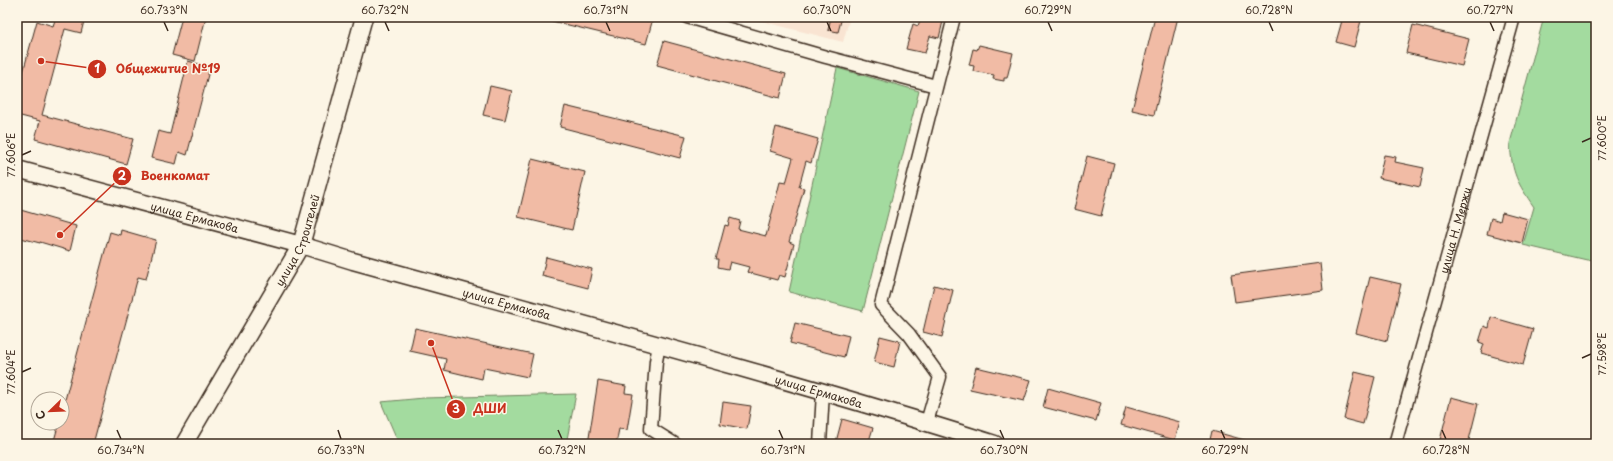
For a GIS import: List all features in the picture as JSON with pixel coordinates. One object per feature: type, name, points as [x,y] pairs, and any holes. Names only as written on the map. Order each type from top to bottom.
[{"type":"street","name":"улица Строителей","points":[[184,444],[301,245],[364,17]]},
{"type":"street","points":[[688,17],[936,86]]},
{"type":"street","points":[[927,422],[940,377],[909,334],[881,305],[954,17]]},
{"type":"street","name":"улица Н. Мержи","points":[[1395,444],[1514,17]]},
{"type":"street","name":"улица Ермакова","points":[[17,169],[301,245],[353,261],[659,345],[846,398],[995,444]]},
{"type":"street","points":[[659,345],[656,361],[651,429],[675,444]]},
{"type":"street","points":[[820,444],[823,392]]},
{"type":"shaded area","points":[[745,17],[850,17],[843,42]]},
{"type":"green space","points":[[1544,17],[1596,17],[1596,259],[1587,260],[1523,245],[1534,207],[1523,191],[1516,177],[1512,163],[1510,143]]},
{"type":"green space","points":[[837,68],[919,91],[863,311],[789,292]]},
{"type":"green space","points":[[576,394],[566,444],[399,444],[381,402],[424,398]]},
{"type":"building","points":[[56,17],[85,17],[81,33],[65,29],[42,115],[133,139],[126,164],[35,139],[40,121],[17,115],[17,94],[37,21],[53,26]]},
{"type":"building","points":[[182,17],[206,17],[195,61],[172,55]]},
{"type":"building","points":[[552,17],[632,17],[652,22],[646,44],[552,21]]},
{"type":"building","points":[[831,17],[842,17],[838,32],[828,30]]},
{"type":"building","points":[[921,17],[944,17],[939,38],[930,36],[925,53],[906,49],[913,24],[918,26]]},
{"type":"building","points":[[1155,17],[1178,17],[1154,115],[1132,110]]},
{"type":"building","points":[[1343,17],[1362,17],[1354,47],[1336,42]]},
{"type":"building","points":[[1413,25],[1469,39],[1462,66],[1406,53]]},
{"type":"building","points":[[664,41],[786,74],[780,98],[657,65]]},
{"type":"building","points":[[979,45],[1013,53],[1007,78],[1004,78],[1004,81],[993,79],[994,75],[973,71],[974,66],[969,65],[973,49],[977,50]]},
{"type":"building","points":[[188,61],[210,67],[187,155],[179,152],[176,164],[151,158],[158,131],[170,134]]},
{"type":"building","points":[[490,86],[512,91],[505,120],[483,115]]},
{"type":"building","points":[[565,106],[686,136],[680,158],[560,127]]},
{"type":"building","points":[[776,127],[818,139],[811,163],[806,161],[799,187],[804,188],[789,242],[794,244],[785,277],[779,275],[777,280],[747,272],[749,267],[730,262],[728,269],[718,267],[719,259],[716,259],[725,225],[728,226],[730,218],[740,221],[738,229],[766,236],[780,182],[786,183],[793,158],[770,151]]},
{"type":"building","points":[[1384,155],[1396,157],[1395,162],[1424,168],[1420,187],[1379,178]]},
{"type":"building","points":[[1087,156],[1114,163],[1101,216],[1074,209]]},
{"type":"building","points":[[532,159],[585,172],[572,230],[518,217]]},
{"type":"building","points":[[17,209],[76,226],[70,251],[17,237]]},
{"type":"building","points":[[1502,212],[1528,219],[1522,243],[1487,234],[1491,218],[1500,221]]},
{"type":"building","points":[[121,230],[156,240],[146,279],[138,277],[93,444],[53,444],[57,431],[70,431],[70,391],[67,391],[110,232],[120,235]]},
{"type":"building","points":[[546,257],[592,269],[588,288],[542,276]]},
{"type":"building","points":[[1320,263],[1323,290],[1235,302],[1231,275]]},
{"type":"building","points":[[1370,277],[1401,284],[1387,341],[1356,333]]},
{"type":"building","points":[[934,285],[953,290],[942,337],[923,332]]},
{"type":"building","points":[[1491,317],[1533,329],[1523,365],[1481,353],[1484,344],[1479,342],[1484,326],[1489,328]]},
{"type":"building","points":[[795,323],[849,336],[844,357],[790,343]]},
{"type":"building","points":[[415,328],[533,354],[528,377],[484,368],[482,379],[444,370],[446,359],[410,351]]},
{"type":"building","points":[[880,336],[900,341],[894,367],[874,362]]},
{"type":"building","points":[[976,367],[1031,380],[1024,401],[970,389]]},
{"type":"building","points":[[1355,372],[1375,377],[1363,424],[1344,419]]},
{"type":"building","points":[[598,381],[626,386],[625,393],[633,394],[627,430],[619,429],[616,444],[588,444]]},
{"type":"building","points":[[1048,388],[1101,403],[1096,421],[1043,407]]},
{"type":"building","points":[[1451,397],[1478,404],[1468,444],[1439,444]]},
{"type":"building","points":[[723,402],[751,406],[747,429],[720,424]]},
{"type":"building","points":[[1126,407],[1180,422],[1175,440],[1121,425]]},
{"type":"building","points":[[842,419],[873,428],[868,444],[842,444],[836,442]]},
{"type":"building","points":[[1212,431],[1248,441],[1247,444],[1209,444]]},
{"type":"place","name":"Общежитие №19","points":[[41,61]]},
{"type":"place","name":"Военкомат","points":[[60,235]]},
{"type":"place","name":"ДШИ","points":[[431,343]]}]
